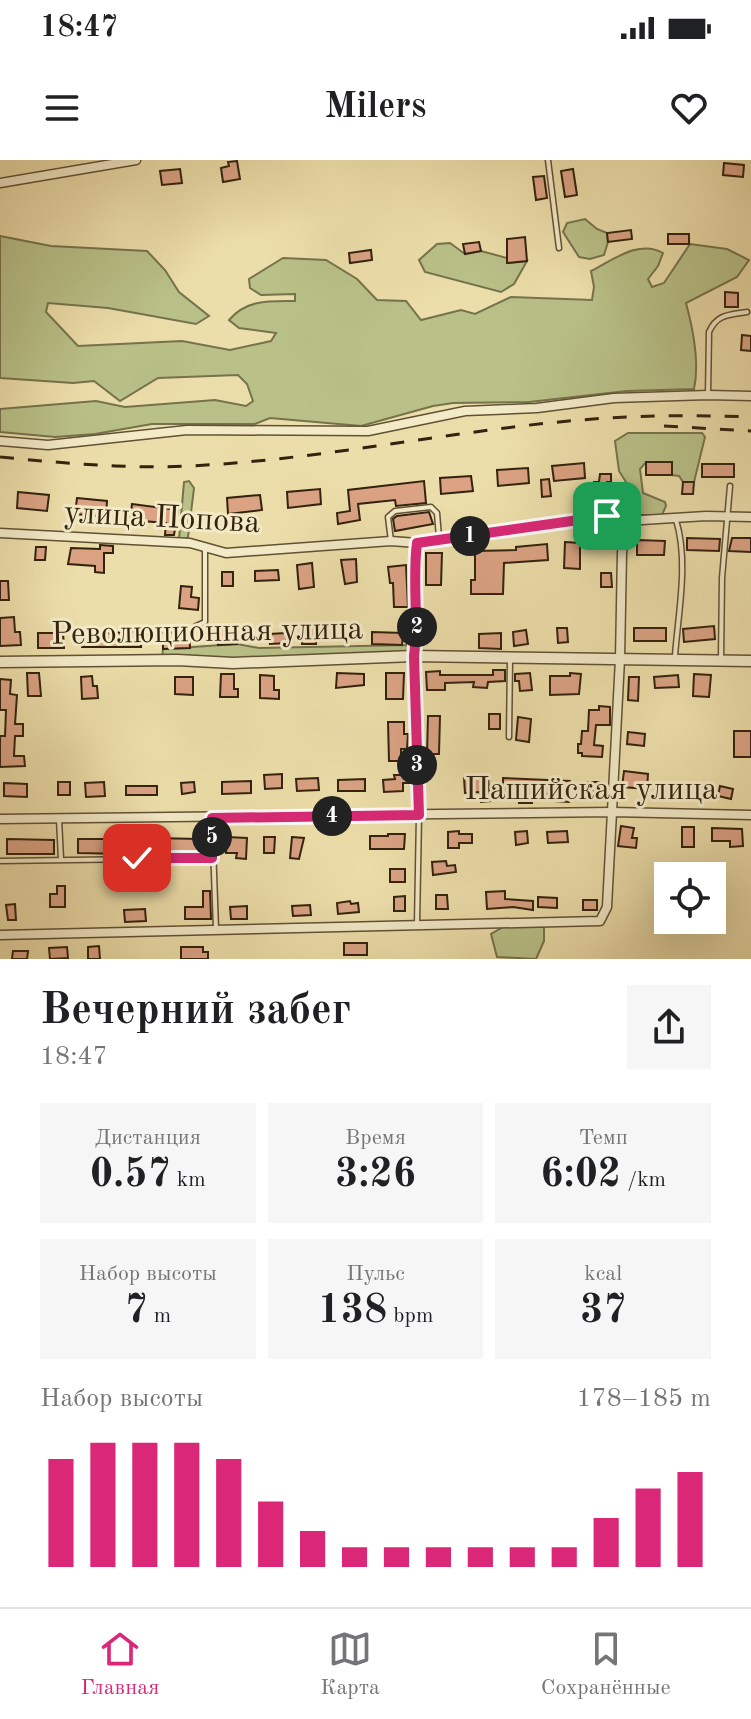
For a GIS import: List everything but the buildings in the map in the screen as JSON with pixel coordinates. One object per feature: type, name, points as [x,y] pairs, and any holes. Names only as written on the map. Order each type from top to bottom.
[{"type":"street","points":[[0,183],[136,160]]},
{"type":"street","points":[[0,441],[48,445],[187,430],[368,431],[465,411],[537,408],[614,398],[751,396]]},
{"type":"street","name":"улица Попова","points":[[0,533],[190,543],[226,553],[391,541],[417,543],[607,516],[626,521],[751,517]]},
{"type":"street","points":[[0,935],[600,921],[607,907],[620,659],[622,553],[626,521]]},
{"type":"street","name":"Революционная улица","points":[[0,662],[177,660],[233,663],[414,656],[751,661]]},
{"type":"street","name":"Пашийская улица","points":[[0,819],[612,812],[751,815]]},
{"type":"lane","points":[[548,160],[559,248]]},
{"type":"lane","points":[[708,395],[709,332],[713,322],[719,317],[747,312]]},
{"type":"lane","points":[[721,661],[722,578],[730,486]]},
{"type":"lane","points":[[391,541],[388,517],[395,511],[431,507],[437,513],[439,540]]},
{"type":"lane","points":[[675,660],[681,570],[676,520]]},
{"type":"lane","points":[[417,543],[414,565],[418,631],[414,656],[419,815],[417,924]]},
{"type":"lane","points":[[196,626],[205,622],[205,547]]},
{"type":"lane","points":[[509,737],[510,657]]},
{"type":"lane","points":[[212,818],[216,929]]},
{"type":"lane","points":[[59,819],[61,859]]},
{"type":"lane","points":[[0,861],[212,858]]},
{"type":"green space","points":[[585,219],[607,233],[604,255],[590,259],[579,257],[563,232],[567,223]]},
{"type":"green space","points":[[0,236],[51,246],[147,251],[165,270],[179,292],[209,316],[196,324],[108,308],[48,303],[46,312],[78,346],[182,341],[230,350],[271,341],[276,333],[239,328],[229,320],[251,305],[268,301],[295,301],[295,294],[261,295],[250,288],[249,279],[283,258],[326,260],[357,279],[377,300],[406,301],[421,320],[461,310],[475,314],[511,297],[592,300],[594,287],[591,271],[617,257],[645,248],[663,253],[648,279],[652,287],[664,283],[690,244],[727,249],[749,260],[737,277],[686,303],[696,357],[694,389],[627,391],[529,402],[453,403],[361,426],[270,418],[255,424],[152,424],[55,437],[0,432],[0,409],[96,401],[125,407],[215,400],[246,406],[253,401],[247,384],[238,375],[158,378],[120,401],[94,381],[73,383],[0,378]]},
{"type":"green space","points":[[450,243],[465,254],[481,251],[507,258],[508,263],[527,261],[514,284],[501,292],[425,272],[419,260],[437,244]]},
{"type":"green space","points":[[628,433],[702,433],[705,437],[694,482],[683,482],[679,476],[672,475],[671,462],[646,462],[640,469],[643,493],[665,502],[662,515],[621,515],[621,498],[628,496],[631,490],[619,471],[615,441]]},
{"type":"green space","points":[[189,481],[194,488],[188,537],[184,540],[179,539],[184,482]]},
{"type":"green space","points":[[237,644],[259,648],[409,645],[407,652],[237,658],[162,657],[163,649]]},
{"type":"green space","points":[[505,926],[544,927],[544,941],[536,959],[497,957],[491,934]]},
{"type":"railway","points":[[0,457],[117,466],[188,466],[290,458],[593,419],[751,417]]},
{"type":"railway","points":[[664,426],[751,431]]},
{"type":"route","points":[[137,858],[212,858],[212,818],[419,815],[414,656],[418,631],[414,565],[417,543],[607,516]]}]
